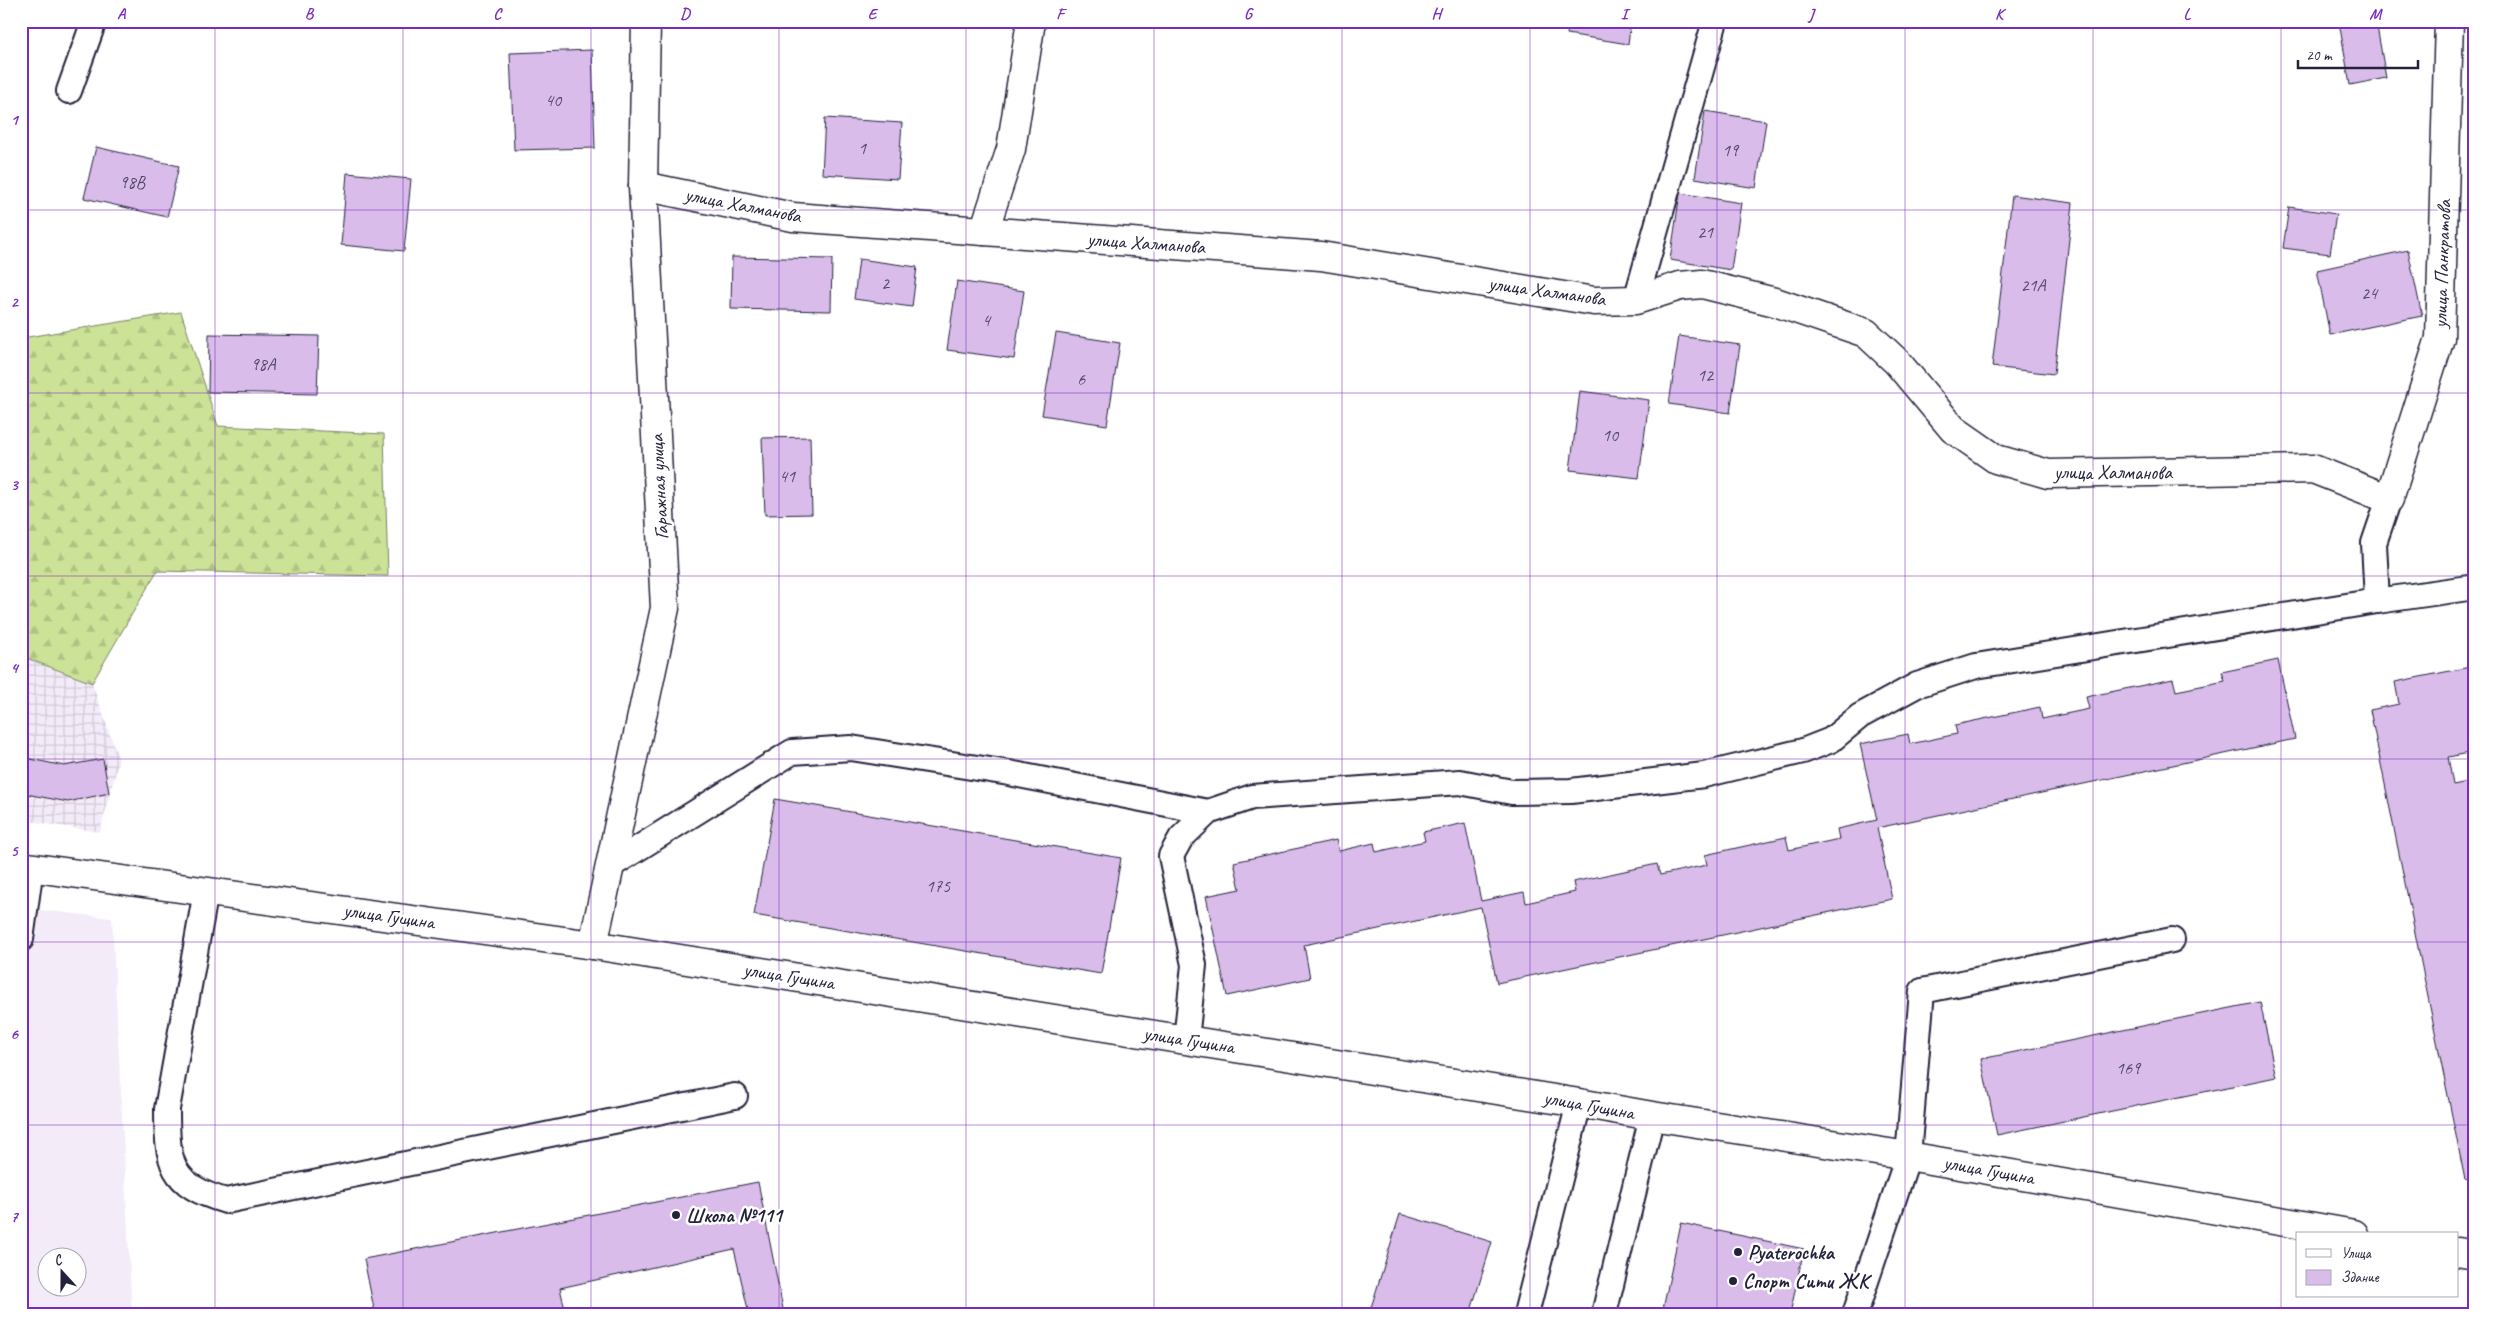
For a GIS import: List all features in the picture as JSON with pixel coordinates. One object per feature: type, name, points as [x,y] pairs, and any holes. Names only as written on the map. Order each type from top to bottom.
[{"type":"street","name":"Гаражная улица","points":[[593,944],[665,608],[643,186],[646,21]]},
{"type":"street","points":[[984,231],[1011,149],[1031,21]]},
{"type":"street","name":"улица Панкратова","points":[[2389,499],[2440,338],[2449,21]]},
{"type":"street","name":"улица Халманова","points":[[643,186],[793,217],[1321,256],[1594,301],[1636,300],[1680,286],[1702,284],[1775,302],[1866,333],[1897,362],[1953,429],[1996,459],[2048,474],[2313,469],[2389,499]]},
{"type":"street","name":"улица Гущина","points":[[26,866],[593,944],[1908,1156],[2343,1232]]},
{"type":"street","points":[[2458,1252],[2475,1255]]},
{"type":"lane","points":[[69,91],[94,21]]},
{"type":"lane","points":[[1636,300],[1715,21]]},
{"type":"lane","points":[[2377,601],[2374,543],[2389,499]]},
{"type":"lane","points":[[1186,1040],[1194,965],[1171,856],[1181,838],[1208,812],[1252,797],[1262,796],[1460,782],[1512,792],[1571,791],[1704,775],[1803,751],[1831,740],[1860,716],[1917,686],[1976,666],[2377,601],[2475,588]]},
{"type":"lane","points":[[610,866],[792,752],[851,748],[1009,773],[1208,812]]},
{"type":"lane","points":[[21,939],[26,866]]},
{"type":"lane","points":[[206,891],[167,1109],[167,1139],[172,1164],[185,1183],[201,1194],[226,1201],[735,1096]]},
{"type":"lane","points":[[1855,1314],[1908,1156],[1922,991],[2172,940]]},
{"type":"lane","points":[[1526,1314],[1579,1103]]},
{"type":"lane","points":[[1604,1314],[1652,1116]]},
{"type":"shaded area","points":[[21,656],[92,683],[119,760],[100,832],[21,820]]},
{"type":"shaded area","points":[[21,908],[112,918],[132,1314],[21,1314]]},
{"type":"green space","points":[[181,312],[218,426],[384,434],[388,576],[157,571],[92,683],[21,656],[21,335],[28,337]]},
{"type":"building","points":[[696,21],[854,21],[854,26],[696,27]]},
{"type":"building","points":[[1569,21],[1631,21],[1628,44],[1567,34]]},
{"type":"building","points":[[2376,21],[2386,78],[2350,85],[2339,22]]},
{"type":"building","points":[[592,50],[595,148],[514,150],[510,53]]},
{"type":"building","points":[[1705,111],[1766,121],[1756,188],[1695,178]]},
{"type":"building","points":[[825,118],[902,123],[898,179],[822,174]]},
{"type":"building","points":[[96,147],[179,166],[167,217],[84,198]]},
{"type":"building","points":[[347,173],[411,179],[404,251],[341,245]]},
{"type":"building","points":[[1680,193],[1741,203],[1731,270],[1670,260]]},
{"type":"building","points":[[2012,195],[2073,203],[2054,374],[1992,367]]},
{"type":"building","points":[[2289,207],[2336,214],[2330,254],[2283,248]]},
{"type":"building","points":[[2408,250],[2422,316],[2330,335],[2317,270]]},
{"type":"building","points":[[732,257],[832,259],[831,311],[731,309]]},
{"type":"building","points":[[859,259],[917,267],[912,307],[854,299]]},
{"type":"building","points":[[957,281],[1024,291],[1014,359],[947,350]]},
{"type":"building","points":[[1056,333],[1120,343],[1107,425],[1042,415]]},
{"type":"building","points":[[209,334],[319,336],[317,394],[208,392]]},
{"type":"building","points":[[1679,336],[1740,345],[1730,413],[1669,404]]},
{"type":"building","points":[[1580,391],[1649,400],[1639,478],[1570,470]]},
{"type":"building","points":[[810,437],[812,514],[765,515],[762,438]]},
{"type":"building","points":[[2278,660],[2295,739],[1877,828],[1892,899],[1497,983],[1481,907],[1304,945],[1310,978],[1227,996],[1206,896],[1240,889],[1234,862],[1336,840],[1339,851],[1374,843],[1376,852],[1425,841],[1423,832],[1465,823],[1481,901],[1524,892],[1526,903],[1575,892],[1573,882],[1657,864],[1660,875],[1707,865],[1705,855],[1786,837],[1789,850],[1839,839],[1837,829],[1877,820],[1860,744],[1908,734],[1910,744],[1957,734],[1955,725],[2040,707],[2042,719],[2089,709],[2086,697],[2173,679],[2176,691],[2225,681],[2222,672]]},
{"type":"building","points":[[2475,666],[2475,752],[2448,757],[2453,785],[2472,781],[2475,793],[2475,839],[2470,840],[2475,866],[2475,1178],[2465,1180],[2370,710],[2399,704],[2395,682]]},
{"type":"building","points":[[21,757],[64,766],[103,759],[109,793],[68,802],[21,793]]},
{"type":"building","points":[[775,799],[1121,858],[1101,974],[754,915]]},
{"type":"building","points":[[2260,1002],[2276,1077],[1997,1135],[1981,1059]]},
{"type":"building","name":"Школа №111","points":[[758,1182],[784,1314],[749,1314],[734,1249],[560,1288],[566,1314],[375,1314],[364,1259]]},
{"type":"building","points":[[1400,1214],[1492,1242],[1470,1314],[1369,1314]]},
{"type":"building","name":"Спорт Сити ЖК","points":[[1681,1223],[1804,1249],[1790,1314],[1662,1314]]},
{"type":"place","name":"Школа №111","points":[[676,1215]]},
{"type":"place","name":"Pyaterochka","points":[[1738,1252]]},
{"type":"place","name":"Спорт Сити ЖК","points":[[1733,1281]]}]
